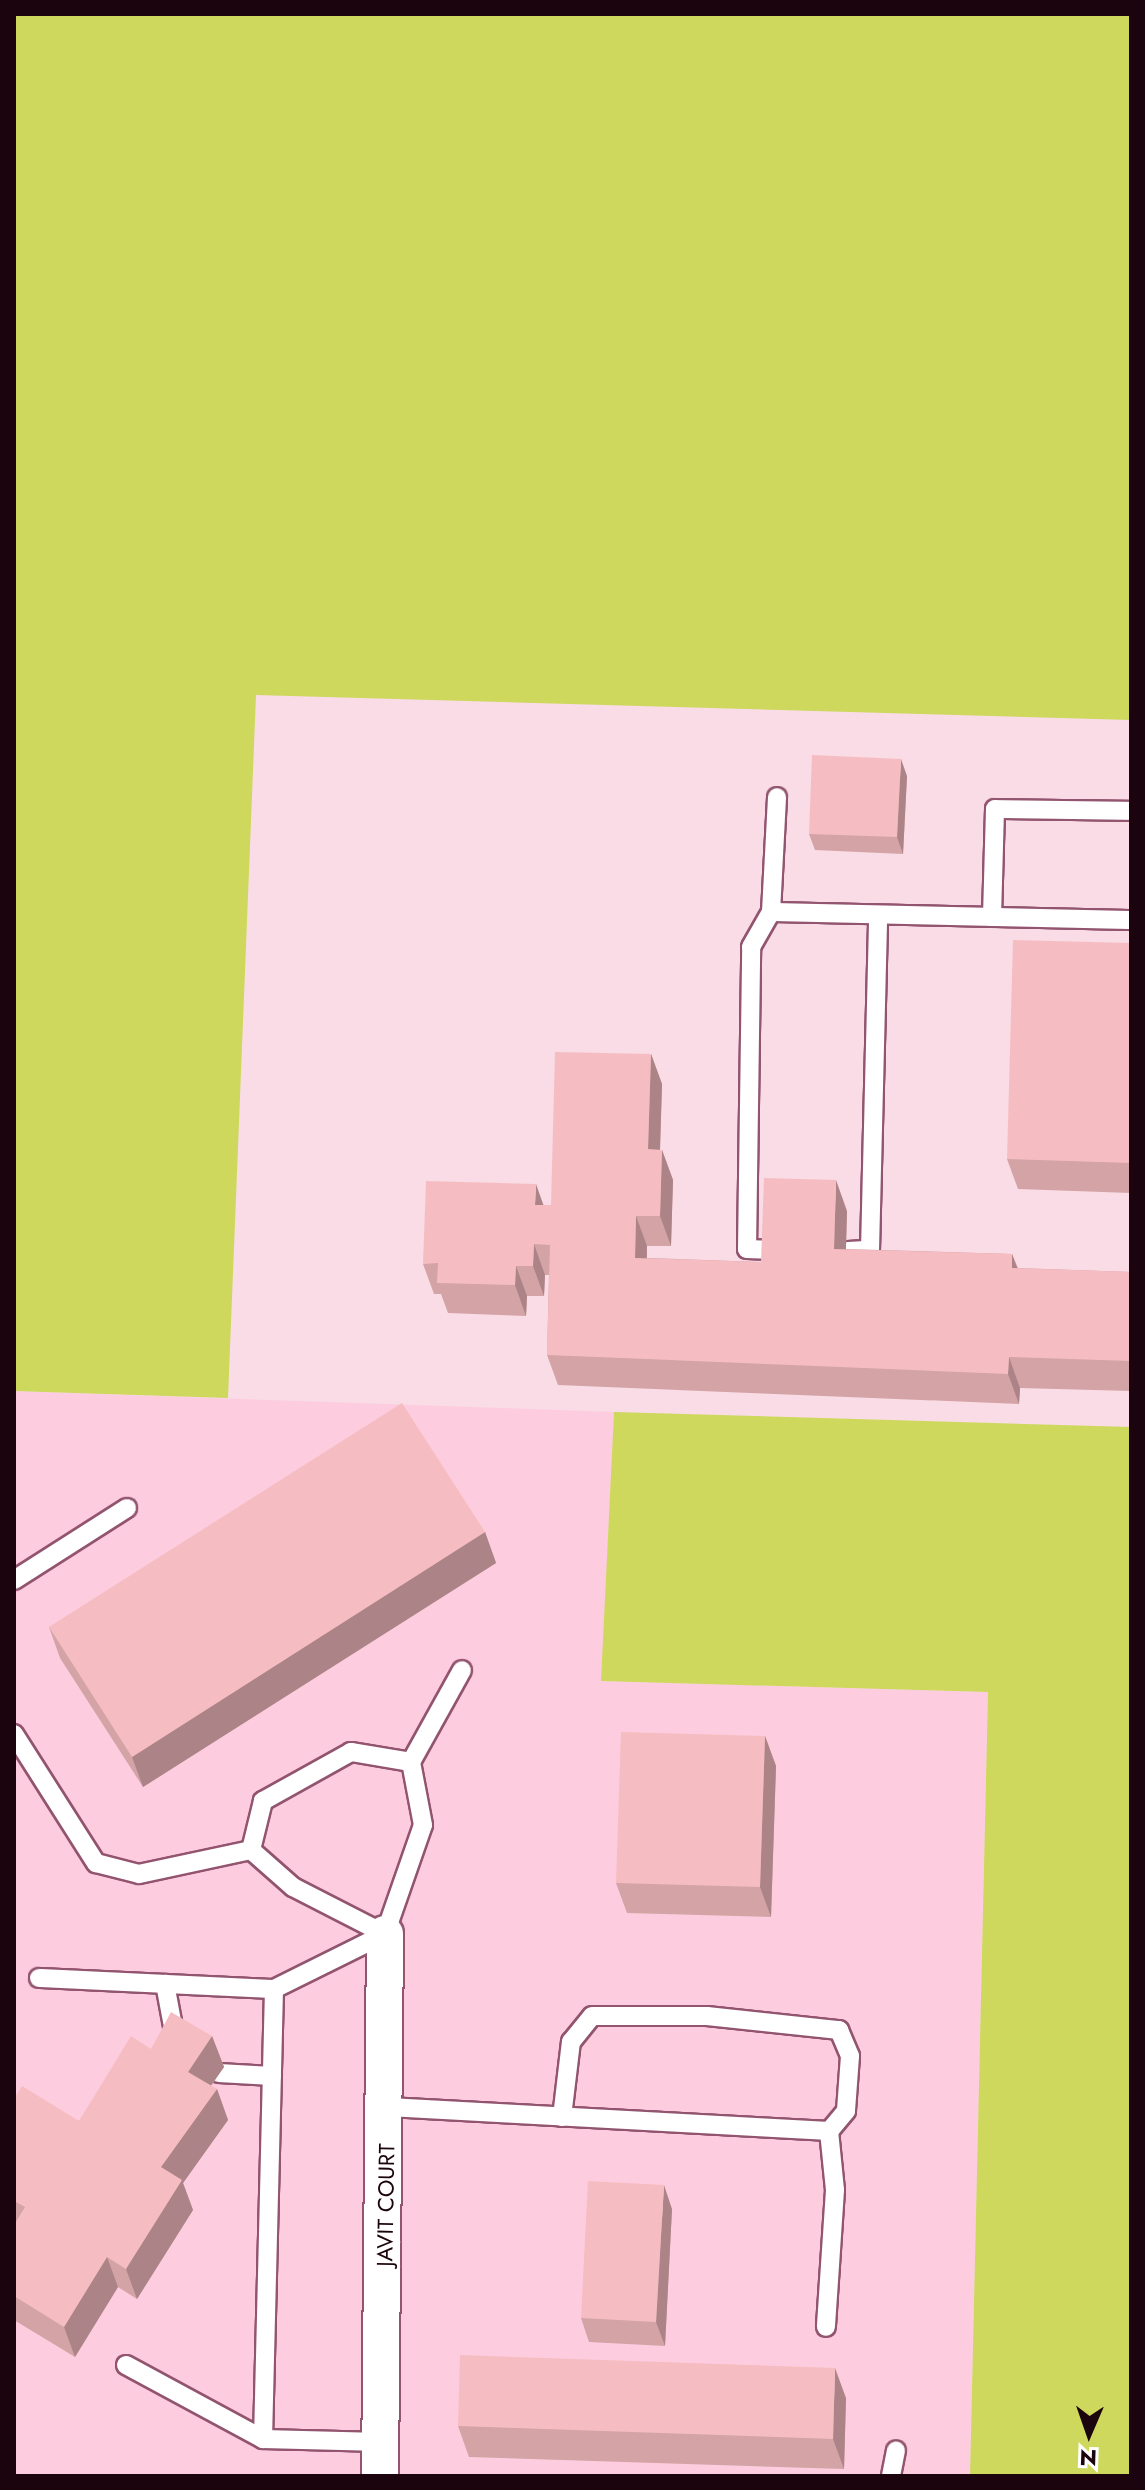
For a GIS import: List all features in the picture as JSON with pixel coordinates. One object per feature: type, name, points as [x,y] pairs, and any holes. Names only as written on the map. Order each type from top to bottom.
[{"type":"street","name":"JAVIT COURT","points":[[381,2459],[388,2107],[385,1934]]},
{"type":"lane","points":[[774,1250],[747,1249],[751,947],[771,912],[777,797]]},
{"type":"lane","points":[[992,917],[995,809],[1131,811]]},
{"type":"lane","points":[[771,912],[1131,920]]},
{"type":"lane","points":[[845,1251],[870,1250],[878,915]]},
{"type":"lane","points":[[14,1580],[127,1508]]},
{"type":"lane","points":[[39,1978],[274,1989],[385,1934],[423,1825],[411,1762],[462,1670]]},
{"type":"lane","points":[[14,1734],[96,1863],[139,1874],[251,1850]]},
{"type":"lane","points":[[251,1850],[263,1801],[351,1752],[411,1762]]},
{"type":"lane","points":[[251,1850],[293,1887],[385,1934]]},
{"type":"lane","points":[[165,1984],[165,2010],[180,2048]]},
{"type":"lane","points":[[263,2439],[274,1989]]},
{"type":"lane","points":[[562,2117],[571,2042],[592,2016],[707,2016],[839,2030],[850,2056],[846,2111],[829,2131],[835,2190],[826,2327]]},
{"type":"lane","points":[[219,2073],[272,2076]]},
{"type":"lane","points":[[388,2107],[829,2131]]},
{"type":"lane","points":[[126,2365],[263,2439],[381,2459]]},
{"type":"lane","points":[[891,2476],[896,2450]]},
{"type":"shaded area","points":[[14,1391],[614,1412],[602,1681],[988,1692],[970,2476],[14,2476]]},
{"type":"green space","points":[[14,14],[1131,14],[1131,720],[256,695],[228,1398],[14,1391]]},
{"type":"green space","points":[[614,1412],[1131,1427],[1131,2476],[970,2476],[988,1692],[601,1681]]},
{"type":"building","points":[[812,755],[901,759],[897,837],[809,834]]},
{"type":"building","points":[[1013,940],[1131,943],[1131,1163],[1007,1159]]},
{"type":"building","points":[[555,1052],[651,1054],[648,1149],[662,1150],[660,1216],[636,1216],[635,1258],[761,1262],[764,1178],[836,1180],[834,1249],[1012,1254],[1012,1268],[1131,1272],[1131,1361],[1009,1357],[1008,1374],[547,1355],[550,1245],[534,1244],[533,1266],[516,1266],[515,1285],[437,1283],[438,1263],[423,1264],[426,1181],[536,1184],[535,1205],[551,1205]]},
{"type":"building","points":[[402,1403],[485,1532],[132,1757],[49,1627]]},
{"type":"building","points":[[621,1732],[765,1736],[760,1887],[616,1883]]},
{"type":"building","points":[[171,2012],[212,2036],[188,2072],[217,2089],[161,2167],[182,2180],[126,2269],[107,2257],[64,2327],[14,2296],[14,2225],[25,2207],[14,2201],[14,2099],[22,2086],[79,2121],[131,2036],[151,2049]]},
{"type":"building","points":[[588,2181],[664,2185],[656,2322],[581,2318]]},
{"type":"building","points":[[460,2355],[835,2368],[833,2439],[458,2426]]}]
